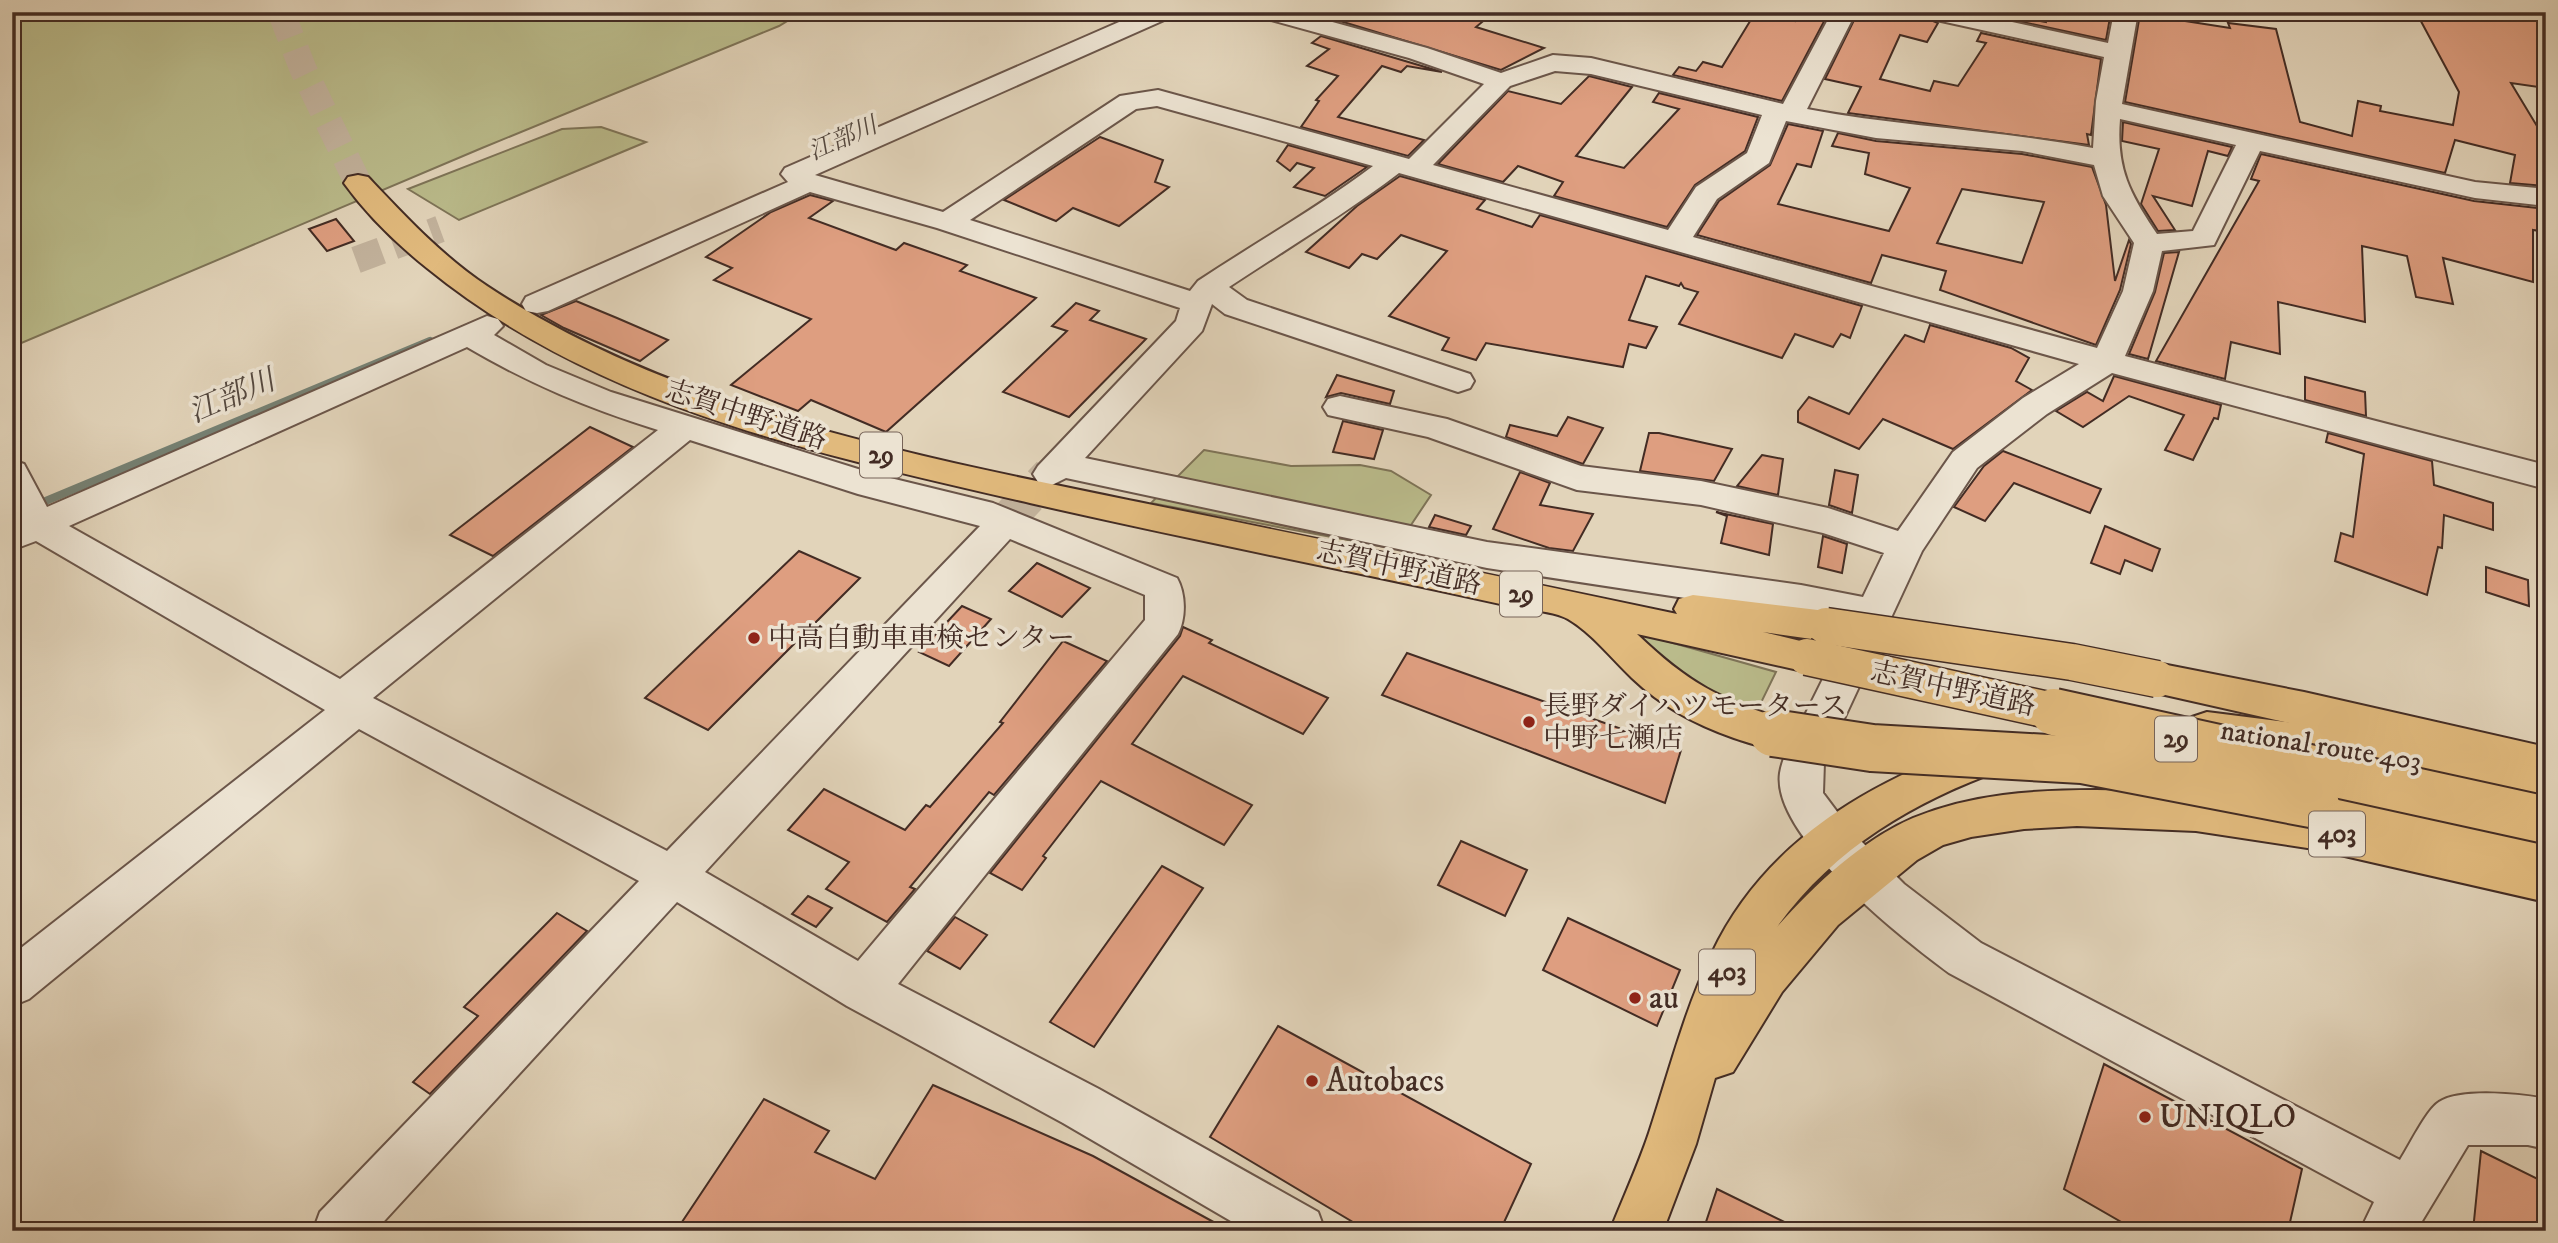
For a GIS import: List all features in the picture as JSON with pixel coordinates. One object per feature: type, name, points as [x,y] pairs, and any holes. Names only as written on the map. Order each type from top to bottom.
[{"type":"main road","name":"志賀中野道路","points":[[358,183],[384,216],[412,243],[472,291],[556,342],[670,394],[781,430],[1108,509],[1574,606],[1816,641],[2546,820]]},
{"type":"main road","name":"29","points":[[1468,582],[1816,641],[2006,652],[2304,708],[2546,764]]},
{"type":"main road","name":"29","points":[[1574,606],[1599,621],[1668,686],[1693,702],[1721,717],[1773,733],[1872,748],[2082,760],[2316,805],[2546,856]]},
{"type":"main road","name":"national route 403","points":[[1636,1231],[1674,1134],[1707,1026],[1740,946],[1781,884],[1831,838],[1881,804],[1945,772],[2036,742],[2141,727],[2279,735],[2368,749],[2546,787]]},
{"type":"main road","points":[[2068,737],[2099,782],[2126,806]]},
{"type":"main road","name":"national route 403","points":[[1674,1134],[1737,1018],[1790,941],[1839,893],[1907,843],[1936,829],[1972,819],[2037,809],[2126,806],[2189,809],[2255,818],[2546,882]]},
{"type":"street","points":[[1163,12],[795,174],[808,183],[1203,295],[1458,381]]},
{"type":"street","points":[[1268,12],[1418,52],[1501,81]]},
{"type":"street","points":[[1676,240],[1706,193],[1759,157],[1843,12]]},
{"type":"street","points":[[1933,12],[2119,53]]},
{"type":"street","points":[[2126,12],[2109,109],[2105,159],[2114,190],[2149,243],[2138,291],[2107,361],[2035,406],[1965,460],[1906,547],[1803,762],[1801,789],[1810,809],[1863,875],[1919,925],[1965,958],[2397,1212],[2455,1120],[2528,1120],[2546,1124]]},
{"type":"street","points":[[1874,612],[1801,599],[1487,555],[1055,469],[1191,324],[1203,295],[1296,229],[1404,166],[1501,81],[1553,64],[1591,66],[1784,112],[1876,130],[2022,143],[2105,159]]},
{"type":"street","points":[[947,222],[1129,102],[1158,98],[2107,361],[2546,477]]},
{"type":"street","points":[[2109,109],[2475,190],[2546,198]]},
{"type":"street","points":[[2149,243],[2204,239],[2251,142]]},
{"type":"street","points":[[537,304],[808,183]]},
{"type":"street","points":[[26,532],[478,330],[556,381],[599,400],[870,485],[980,512],[1164,588],[1164,624],[864,990]]},
{"type":"street","points":[[1340,407],[1434,427],[1577,478],[1701,493],[1828,521],[1906,547]]},
{"type":"street","points":[[12,984],[683,428]]},
{"type":"street","points":[[12,472],[26,532],[670,875],[864,990],[1080,1106],[1298,1231]]},
{"type":"street","points":[[339,1231],[670,875],[1004,523]]},
{"type":"green space","points":[[12,12],[802,12],[779,26],[482,148],[12,347]]},
{"type":"green space","points":[[601,127],[646,142],[459,220],[408,189],[562,129]]},
{"type":"green space","points":[[1204,450],[1291,466],[1360,465],[1391,471],[1431,495],[1395,549],[1151,503]]},
{"type":"green space","points":[[1634,632],[1776,672],[1755,715],[1674,673]]},
{"type":"building","points":[[1352,12],[1494,12],[1476,27],[1544,48],[1501,70],[1340,21]]},
{"type":"building","points":[[1799,12],[1829,12],[1782,101],[1673,75],[1679,67],[1696,71],[1703,62],[1722,67],[1755,13],[1795,21]]},
{"type":"building","points":[[1858,12],[1911,12],[1938,23],[1927,42],[1900,35],[1880,79],[1930,91],[1934,81],[1958,86],[1986,43],[1977,41],[1981,33],[2101,59],[2091,135],[2087,134],[2089,145],[1848,113],[1861,87],[1825,79]]},
{"type":"building","points":[[1993,12],[2046,22],[2049,12],[2111,12],[2106,40],[1990,15]]},
{"type":"building","points":[[2416,12],[2546,12],[2546,88],[2511,83],[2546,141],[2546,186],[2510,183],[2515,155],[2455,140],[2445,173],[2125,102],[2140,14],[2230,28],[2228,23],[2276,29],[2300,122],[2352,136],[2358,101],[2381,106],[2380,111],[2453,125],[2459,92]]},
{"type":"building","points":[[1321,36],[1442,72],[1407,66],[1401,72],[1382,66],[1338,117],[1424,140],[1408,156],[1301,127],[1319,101],[1316,100],[1338,76],[1307,66],[1329,49],[1312,43]]},
{"type":"building","points":[[1589,76],[1632,87],[1576,156],[1624,168],[1679,109],[1653,102],[1659,93],[1758,117],[1745,151],[1695,185],[1667,227],[1554,196],[1563,182],[1518,166],[1503,182],[1438,164],[1508,91],[1561,104]]},
{"type":"building","points":[[2123,122],[2232,147],[2228,156],[2208,151],[2192,206],[2153,196],[2175,230],[2158,231],[2141,204],[2159,149],[2122,141]]},
{"type":"building","points":[[1788,124],[1823,131],[1811,167],[1797,164],[1778,204],[1889,231],[1910,188],[1865,174],[1869,153],[1832,146],[1838,133],[1876,141],[2022,154],[2092,167],[2106,205],[2115,281],[2129,240],[2131,244],[2120,290],[2096,345],[1940,290],[1946,271],[1882,255],[1871,283],[1697,235],[1719,201],[1770,165]],"holes":[[[1962,189],[2044,202],[2022,263],[1937,243]]]},
{"type":"building","points":[[1100,137],[1163,160],[1155,182],[1169,187],[1119,226],[1073,208],[1056,221],[1004,200]]},
{"type":"building","points":[[1288,145],[1367,167],[1325,196],[1294,187],[1314,168],[1297,163],[1290,171],[1277,161]]},
{"type":"building","points":[[2261,154],[2474,201],[2546,209],[2546,232],[2533,230],[2533,282],[2443,258],[2453,304],[2416,297],[2407,256],[2362,246],[2365,322],[2278,302],[2280,354],[2231,342],[2225,379],[2156,361],[2259,181],[2251,179]]},
{"type":"building","points":[[1400,176],[1485,200],[1477,209],[1532,227],[1540,215],[1862,306],[1850,338],[1841,334],[1833,347],[1795,334],[1782,358],[1679,324],[1698,292],[1684,288],[1681,283],[1679,286],[1646,276],[1629,320],[1657,327],[1646,348],[1629,344],[1623,367],[1486,343],[1476,360],[1442,350],[1449,338],[1389,316],[1447,251],[1401,235],[1377,259],[1362,254],[1349,268],[1306,252],[1357,206]]},
{"type":"building","points":[[810,195],[833,201],[809,218],[896,250],[904,243],[967,265],[960,271],[1036,298],[886,432],[811,400],[798,411],[731,385],[811,319],[714,280],[732,268],[706,257],[771,212]]},
{"type":"building","points":[[336,219],[354,241],[327,251],[309,229]]},
{"type":"building","points":[[2179,252],[2148,359],[2129,354],[2155,292],[2164,253]]},
{"type":"building","points":[[576,301],[668,340],[640,361],[541,315]]},
{"type":"building","points":[[1076,303],[1099,311],[1090,320],[1146,339],[1069,417],[1003,392],[1067,331],[1052,326]]},
{"type":"building","points":[[1930,325],[2011,348],[2029,358],[2016,381],[2032,390],[1953,449],[1883,419],[1859,449],[1798,422],[1798,411],[1809,397],[1849,414],[1905,335],[1924,342]]},
{"type":"building","points":[[1337,375],[1394,391],[1390,404],[1341,393],[1326,397]]},
{"type":"building","points":[[2114,376],[2221,405],[2218,419],[2214,418],[2193,460],[2165,450],[2184,415],[2129,396],[2083,427],[2056,411],[2087,392],[2103,401]]},
{"type":"building","points":[[2305,377],[2365,392],[2366,416],[2305,400]]},
{"type":"building","points":[[1568,417],[1603,428],[1583,464],[1506,437],[1510,425],[1557,436]]},
{"type":"building","points":[[1343,421],[1383,430],[1374,459],[1333,452]]},
{"type":"building","points":[[590,427],[633,447],[493,556],[450,535]]},
{"type":"building","points":[[1649,433],[1732,449],[1714,481],[1640,471]]},
{"type":"building","points":[[2328,433],[2432,461],[2434,485],[2493,503],[2493,530],[2444,515],[2442,548],[2438,547],[2427,595],[2335,561],[2341,533],[2353,537],[2364,454],[2326,442]]},
{"type":"building","points":[[2003,451],[2101,489],[2090,513],[2014,483],[1985,521],[1954,507],[1984,466]]},
{"type":"building","points":[[1762,455],[1783,459],[1778,495],[1737,486]]},
{"type":"building","points":[[1835,470],[1858,475],[1852,513],[1829,505]]},
{"type":"building","points":[[1520,472],[1550,483],[1540,505],[1593,514],[1573,551],[1549,548],[1493,529]]},
{"type":"building","points":[[1716,512],[1773,524],[1769,555],[1721,543],[1727,516]]},
{"type":"building","points":[[1435,515],[1471,526],[1466,535],[1429,527]]},
{"type":"building","points":[[2105,526],[2160,549],[2152,571],[2125,560],[2120,574],[2091,563]]},
{"type":"building","points":[[1823,536],[1847,544],[1842,573],[1818,567]]},
{"type":"building","name":"中高自動車車検センター","points":[[799,551],[860,578],[708,730],[645,698]]},
{"type":"building","points":[[1037,563],[1090,588],[1062,617],[1009,591]]},
{"type":"building","points":[[2486,567],[2528,580],[2529,606],[2486,592]]},
{"type":"building","points":[[962,606],[991,619],[949,666],[919,652]]},
{"type":"building","points":[[1183,627],[1212,640],[1209,643],[1328,698],[1303,734],[1183,676],[1132,744],[1252,805],[1224,845],[1101,781],[1043,856],[1046,858],[1022,890],[990,873],[1180,636]]},
{"type":"building","points":[[1063,641],[1107,661],[994,795],[989,792],[910,887],[915,889],[887,922],[826,889],[849,862],[788,830],[824,789],[905,830],[926,805],[930,807],[1003,723],[1000,722]]},
{"type":"building","name":"長野ダイハツモータース 中野七瀬店","points":[[1407,653],[1681,750],[1665,803],[1382,695]]},
{"type":"building","points":[[1461,841],[1527,870],[1505,916],[1438,885]]},
{"type":"building","points":[[1162,866],[1203,888],[1094,1047],[1050,1022]]},
{"type":"building","points":[[808,896],[832,908],[816,927],[792,914]]},
{"type":"building","points":[[557,913],[587,931],[430,1094],[413,1082],[478,1016],[464,1007]]},
{"type":"building","points":[[955,917],[987,935],[960,969],[927,951]]},
{"type":"building","name":"au","points":[[1568,918],[1680,970],[1657,1026],[1543,970]]},
{"type":"building","name":"Autobacs","points":[[1278,1026],[1531,1164],[1500,1231],[1368,1231],[1210,1137]]},
{"type":"building","name":"UNIQLO","points":[[2104,1064],[2302,1169],[2288,1231],[2137,1231],[2064,1189]]},
{"type":"building","points":[[933,1085],[1093,1156],[1230,1231],[676,1231],[764,1099],[829,1131],[815,1152],[875,1179]]},
{"type":"building","points":[[2481,1151],[2546,1183],[2546,1231],[2473,1231]]},
{"type":"building","points":[[1717,1189],[1803,1231],[1703,1231]]},
{"type":"waterway","name":"江部川","points":[[12,515],[430,341]]},
{"type":"tunnel","points":[[281,12],[303,69],[358,183]]},
{"type":"tunnel","points":[[356,260],[440,229]]},
{"type":"tunnel","points":[[1004,523],[1050,474]]},
{"type":"place","name":"中高自動車車検センター","points":[[754,638]]},
{"type":"place","name":"長野ダイハツモータース 中野七瀬店","points":[[1529,722]]},
{"type":"place","name":"au","points":[[1635,998]]},
{"type":"place","name":"Autobacs","points":[[1312,1081]]},
{"type":"place","name":"UNIQLO","points":[[2145,1117]]}]
